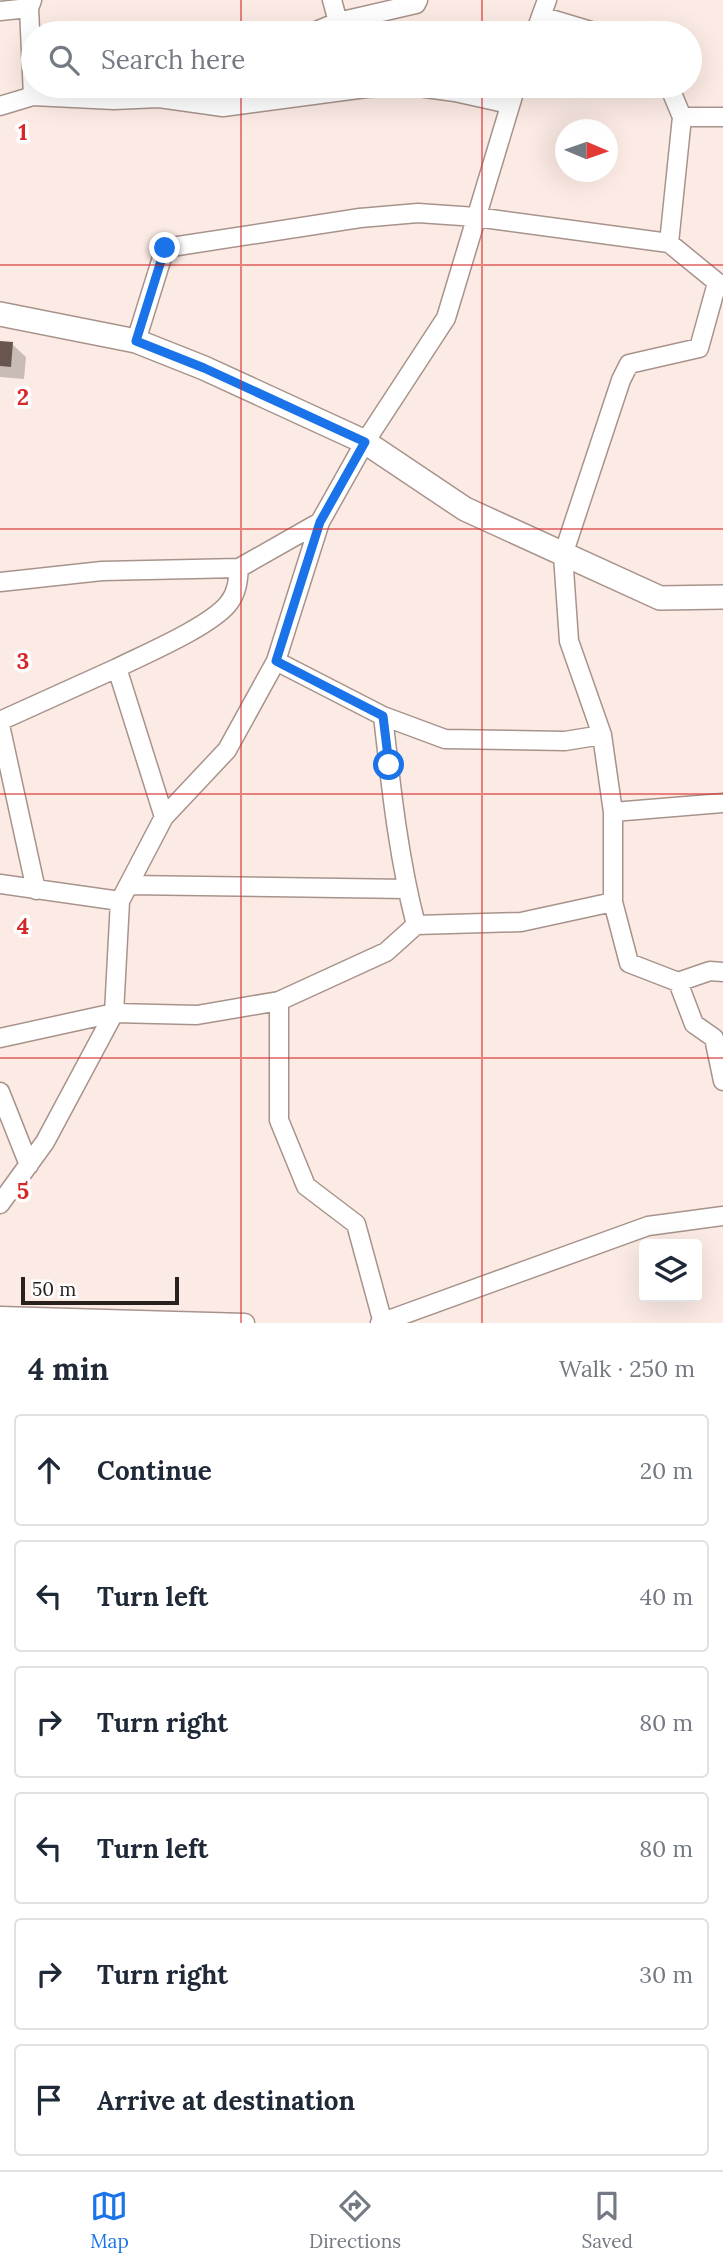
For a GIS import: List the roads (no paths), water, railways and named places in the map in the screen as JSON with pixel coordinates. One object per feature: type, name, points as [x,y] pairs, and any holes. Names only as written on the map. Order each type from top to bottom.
[{"type":"street","points":[[332,0],[338,21]]},
{"type":"street","points":[[342,21],[416,4],[418,0]]},
{"type":"street","points":[[0,11],[30,4]]},
{"type":"street","points":[[0,106],[26,98]]},
{"type":"street","points":[[74,98],[159,98],[223,107],[291,98]]},
{"type":"street","points":[[482,98],[509,104]]},
{"type":"street","points":[[0,1204],[45,1142],[114,1013],[125,893],[164,817],[227,750],[276,661],[320,522],[365,442],[446,318],[511,98]]},
{"type":"street","points":[[669,243],[682,117],[674,98]]},
{"type":"street","points":[[682,117],[723,117]]},
{"type":"street","points":[[136,341],[165,248],[360,218],[418,213],[476,217],[669,243],[720,285],[699,348],[629,364],[621,380],[563,555],[569,641],[602,735],[613,812],[613,902],[629,963],[678,982],[710,971],[723,972]]},
{"type":"street","points":[[0,314],[136,341],[204,368],[365,442],[465,509],[660,598],[723,597]]},
{"type":"street","points":[[0,582],[102,571],[239,568],[320,522]]},
{"type":"street","points":[[36,890],[0,723],[203,624],[228,605],[238,585],[239,568]]},
{"type":"street","points":[[276,661],[383,716],[445,740],[565,741],[602,735]]},
{"type":"street","points":[[117,668],[164,817]]},
{"type":"street","points":[[383,716],[394,813],[416,925]]},
{"type":"street","points":[[613,812],[723,803]]},
{"type":"street","points":[[0,884],[36,890],[125,893],[407,889]]},
{"type":"street","points":[[0,1038],[114,1013],[197,1014],[279,1001],[386,952],[416,925],[521,922],[613,902]]},
{"type":"street","points":[[678,982],[694,1024],[714,1038],[723,1082]]},
{"type":"street","points":[[279,1001],[279,1120],[306,1185],[356,1224],[381,1323],[648,1226],[723,1216]]},
{"type":"street","points":[[0,1092],[29,1165]]},
{"type":"street","points":[[0,1316],[245,1323]]}]
